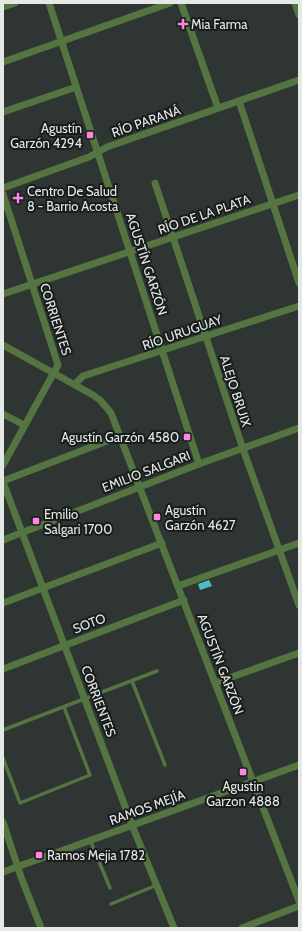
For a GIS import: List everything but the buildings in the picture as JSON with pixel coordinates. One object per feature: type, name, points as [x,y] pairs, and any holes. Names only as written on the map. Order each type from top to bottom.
[{"type":"street","points":[[3,7],[15,3]]},
{"type":"street","name":"AGUSTÍN GARZÓN","points":[[49,3],[199,464]]},
{"type":"street","points":[[3,62],[170,3]]},
{"type":"street","points":[[181,3],[218,108]]},
{"type":"street","points":[[295,3],[299,14]]},
{"type":"street","name":"RÍO PARANÁ","points":[[3,188],[98,153],[107,147],[299,80]]},
{"type":"street","points":[[3,112],[76,86]]},
{"type":"street","points":[[239,101],[299,283]]},
{"type":"street","name":"ALEJO BRUIX","points":[[155,183],[243,449],[299,605]]},
{"type":"street","name":"CORRIENTES","points":[[3,194],[58,365],[3,465]]},
{"type":"street","name":"RÍO DE LA PLATA","points":[[3,294],[299,195]]},
{"type":"street","name":"RÍO URUGUAY","points":[[75,384],[83,376],[163,352],[299,306]]},
{"type":"street","name":"AGUSTÍN GARZÓN","points":[[3,346],[75,384],[100,400],[111,413],[184,600],[252,782],[299,900]]},
{"type":"street","points":[[3,414],[24,426]]},
{"type":"street","name":"EMILIO SALGARI","points":[[3,540],[199,464],[299,428]]},
{"type":"street","points":[[3,482],[120,436]]},
{"type":"street","name":"CORRIENTES","points":[[3,482],[132,825],[174,928]]},
{"type":"street","points":[[3,603],[162,543]]},
{"type":"street","points":[[178,586],[299,543]]},
{"type":"street","name":"SOTO","points":[[3,669],[184,600]]},
{"type":"street","points":[[215,683],[299,653]]},
{"type":"street","name":"RAMOS MEJÍA","points":[[3,872],[299,765]]},
{"type":"street","points":[[3,822],[41,928]]},
{"type":"street","points":[[242,928],[299,906]]},
{"type":"lane","points":[[3,730],[157,671]]},
{"type":"lane","points":[[132,681],[165,765]]},
{"type":"lane","points":[[3,758],[20,803],[90,775],[64,707]]},
{"type":"lane","points":[[90,840],[110,888]]},
{"type":"lane","points":[[111,904],[157,885]]},
{"type":"place","name":"Mia Farma","points":[[183,24]]},
{"type":"place","name":"Agustín Garzón 4294","points":[[90,135]]},
{"type":"place","name":"Centro De Salud 8 - Barrio Acosta","points":[[18,198]]},
{"type":"place","name":"Agustín Garzón 4580","points":[[187,437]]},
{"type":"place","name":"Agustín Garzón 4627","points":[[157,517]]},
{"type":"place","name":"Emilio Salgari 1700","points":[[36,521]]},
{"type":"place","name":"Agustin Garzon 4888","points":[[243,772]]},
{"type":"place","name":"Ramos Mejia 1782","points":[[39,855]]}]
